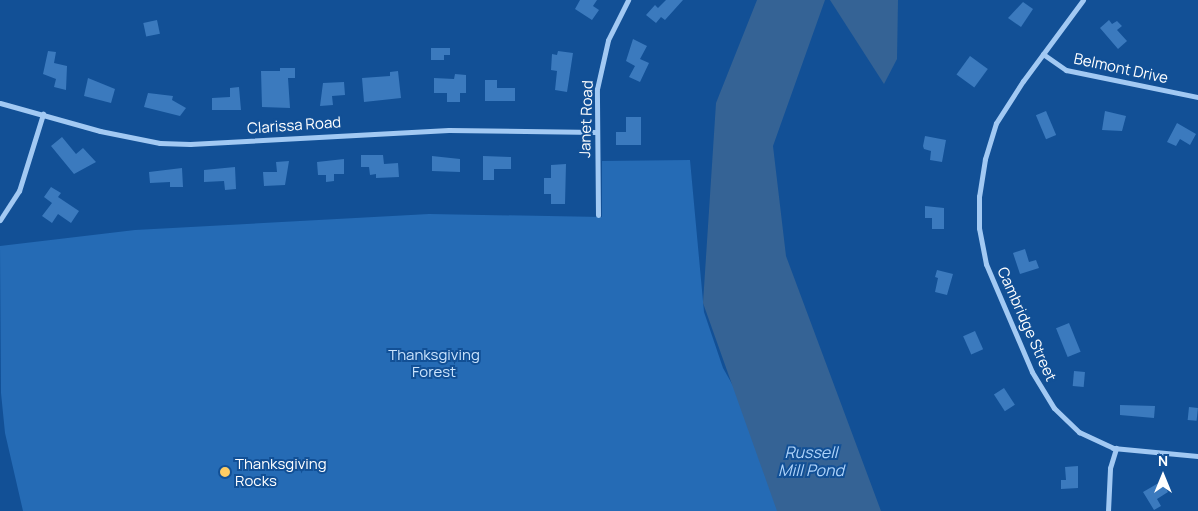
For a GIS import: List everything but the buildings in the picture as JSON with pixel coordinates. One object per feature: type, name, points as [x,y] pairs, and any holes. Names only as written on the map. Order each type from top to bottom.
[{"type":"street","name":"Janet Road","points":[[598,215],[596,89],[608,40],[628,0]]},
{"type":"street","name":"Cambridge Street","points":[[1083,0],[996,123],[985,159],[979,196],[979,228],[986,264],[1032,372],[1054,408],[1079,432],[1116,448],[1198,456]]},
{"type":"street","name":"Belmont Drive","points":[[1043,54],[1066,70],[1198,97]]},
{"type":"street","name":"Clarissa Road","points":[[0,103],[100,130],[160,143],[190,144],[449,130],[596,132]]},
{"type":"street","points":[[0,220],[18,191],[43,114]]},
{"type":"street","points":[[1108,511],[1110,468],[1116,448]]},
{"type":"green space","name":"Thanksgiving Forest","points":[[690,160],[704,312],[723,368],[736,391],[784,511],[23,511],[5,433],[1,393],[0,246],[135,230],[429,214],[602,217],[602,161]]},
{"type":"water","name":"Russell Mill Pond","points":[[757,0],[825,0],[773,146],[786,256],[881,511],[777,511],[703,303],[716,103]]},
{"type":"water","points":[[830,0],[898,0],[897,59],[884,84]]},
{"type":"place","name":"Thanksgiving Rocks","points":[[225,472]]}]
